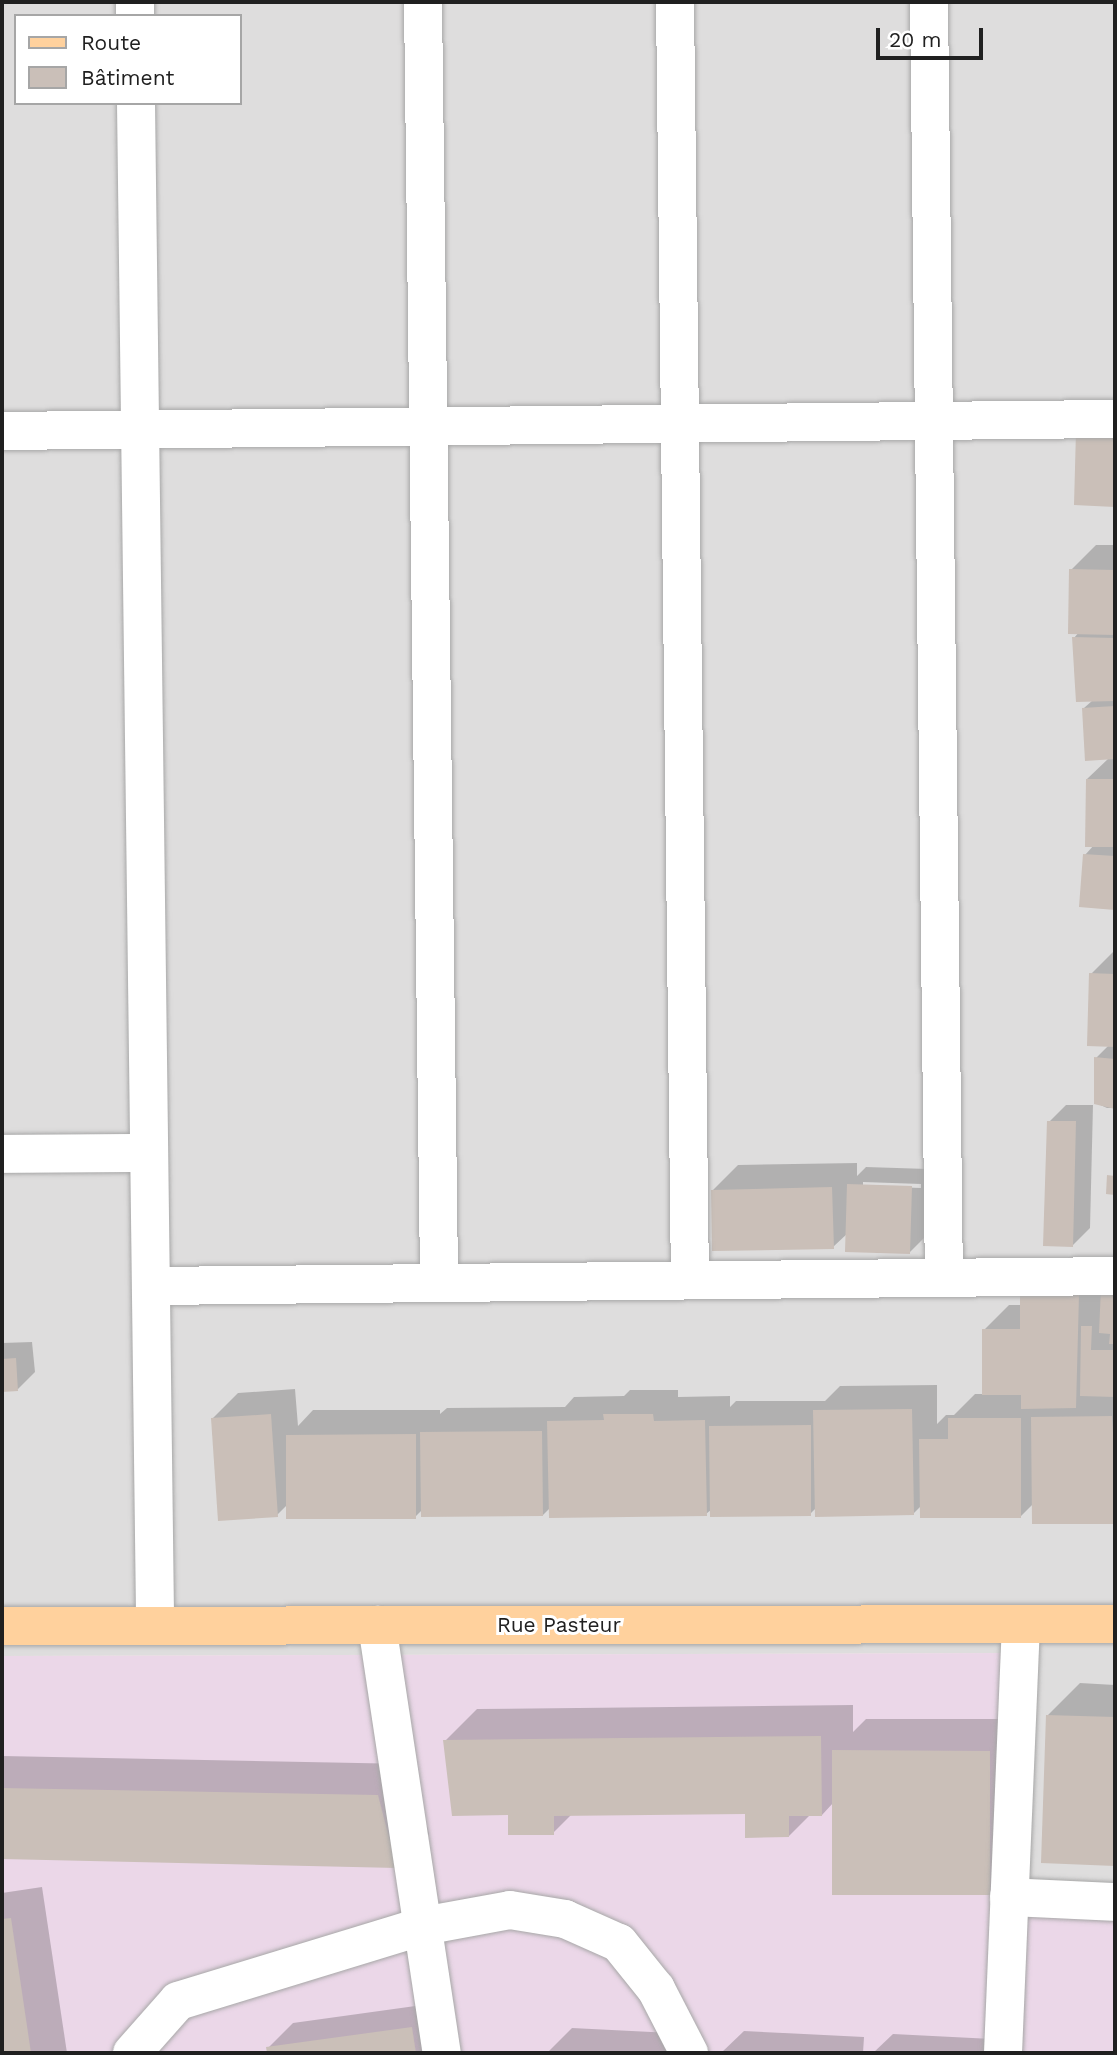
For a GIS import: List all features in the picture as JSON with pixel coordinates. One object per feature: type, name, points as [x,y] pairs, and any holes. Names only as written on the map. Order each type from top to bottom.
[{"type":"main road","name":"Rue Pasteur","points":[[2,1626],[1115,1624]]},
{"type":"street","points":[[424,2],[439,1282]]},
{"type":"street","points":[[675,2],[690,1280]]},
{"type":"street","points":[[929,2],[944,1278]]},
{"type":"street","points":[[136,105],[155,1625]]},
{"type":"street","points":[[2,431],[1115,419]]},
{"type":"street","points":[[2,1154],[149,1153]]},
{"type":"street","points":[[150,1286],[1115,1276]]},
{"type":"street","points":[[1003,2053],[1021,1624]]},
{"type":"street","points":[[377,1625],[442,2053]]},
{"type":"street","points":[[1009,1897],[1115,1902]]},
{"type":"street","points":[[132,2053],[178,2001],[422,1926],[510,1910],[565,1919],[619,1943],[656,1989],[689,2053]]},
{"type":"shaded area","points":[[2,2],[1115,2],[1115,1911],[1001,1905],[1008,1653],[2,1656]]},
{"type":"shaded area","points":[[1009,1653],[1001,1905],[1115,1911],[1115,2053],[2,2053],[2,1656]]},
{"type":"building","points":[[1076,431],[1115,432],[1115,507],[1074,505]]},
{"type":"building","points":[[1069,569],[1115,570],[1115,635],[1068,634]]},
{"type":"building","points":[[1072,637],[1115,638],[1115,701],[1076,702]]},
{"type":"building","points":[[1115,706],[1115,759],[1085,761],[1082,708]]},
{"type":"building","points":[[1086,779],[1115,779],[1115,847],[1085,847]]},
{"type":"building","points":[[1083,854],[1115,856],[1115,910],[1079,907]]},
{"type":"building","points":[[1089,973],[1115,974],[1115,1047],[1087,1046]]},
{"type":"building","points":[[1094,1057],[1115,1059],[1115,1109],[1094,1104]]},
{"type":"building","points":[[1047,1121],[1076,1121],[1073,1247],[1043,1246]]},
{"type":"building","points":[[1107,1175],[1115,1176],[1115,1195],[1106,1194]]},
{"type":"building","points":[[847,1184],[912,1186],[910,1254],[845,1252]]},
{"type":"building","points":[[832,1187],[834,1249],[712,1251],[711,1190]]},
{"type":"building","points":[[1101,1287],[1115,1288],[1115,1344],[1109,1344],[1110,1334],[1099,1333]]},
{"type":"building","points":[[1020,1295],[1079,1295],[1076,1408],[1021,1409],[1021,1395],[982,1395],[982,1329],[1020,1329]]},
{"type":"building","points":[[1081,1326],[1092,1326],[1091,1350],[1115,1350],[1115,1397],[1080,1396]]},
{"type":"building","points":[[16,1358],[18,1391],[2,1392],[2,1359]]},
{"type":"building","points":[[912,1409],[914,1515],[815,1517],[813,1410]]},
{"type":"building","points":[[271,1414],[278,1517],[218,1521],[211,1418]]},
{"type":"building","points":[[603,1414],[653,1414],[654,1421],[705,1420],[707,1516],[549,1518],[547,1421],[604,1420]]},
{"type":"building","points":[[1112,1416],[1115,1433],[1115,1524],[1032,1524],[1031,1417]]},
{"type":"building","points":[[948,1418],[1021,1418],[1021,1518],[920,1518],[919,1439],[948,1439]]},
{"type":"building","points":[[811,1425],[811,1516],[710,1517],[709,1426]]},
{"type":"building","points":[[542,1431],[543,1516],[421,1517],[420,1432]]},
{"type":"building","points":[[416,1434],[416,1519],[286,1519],[286,1435]]},
{"type":"building","points":[[1046,1715],[1115,1717],[1115,1866],[1041,1863]]},
{"type":"building","points":[[821,1736],[822,1816],[789,1816],[789,1837],[745,1838],[745,1814],[554,1816],[554,1835],[508,1835],[508,1815],[452,1816],[443,1740]]},
{"type":"building","points":[[832,1750],[990,1751],[990,1895],[832,1895]]},
{"type":"building","points":[[2,1788],[378,1795],[397,1868],[2,1859]]},
{"type":"building","points":[[11,1918],[31,2053],[2,2053],[2,1919]]},
{"type":"building","points":[[412,2027],[416,2053],[267,2053],[266,2047]]}]
